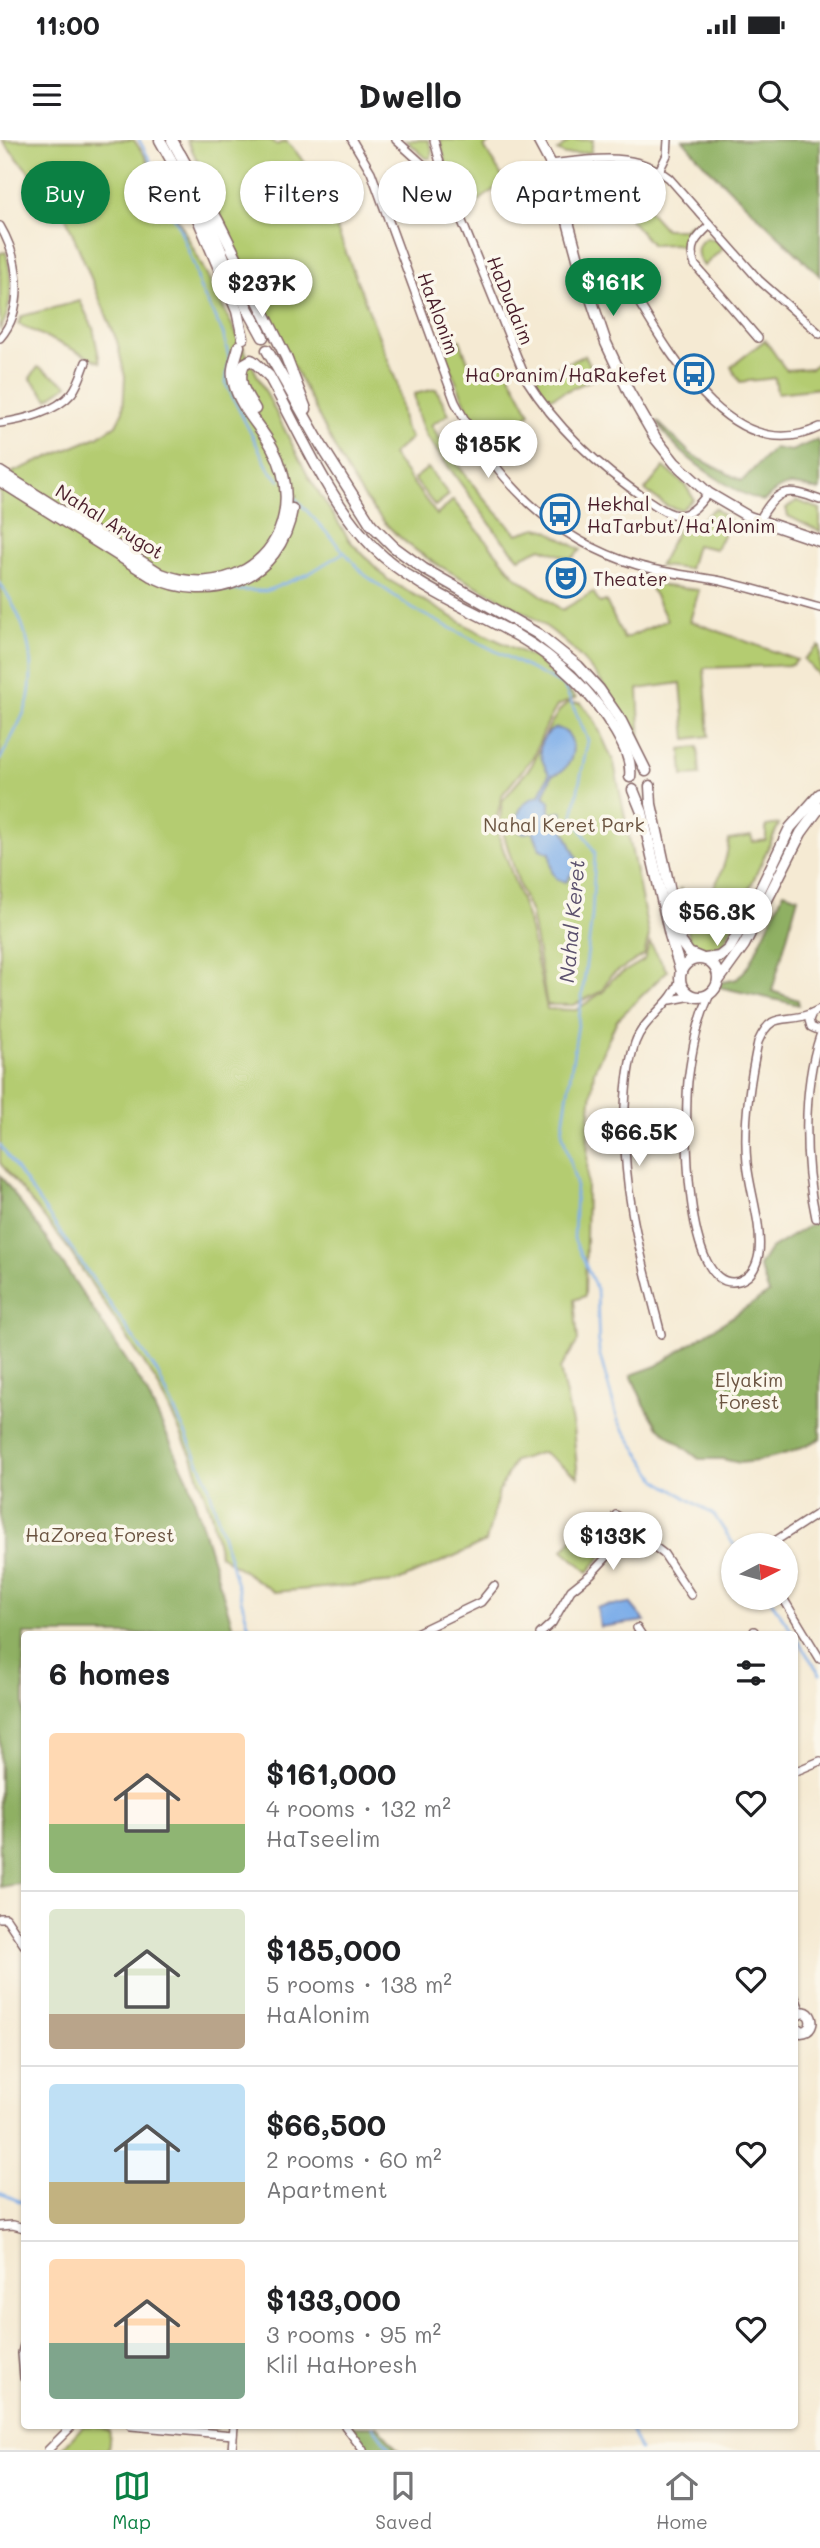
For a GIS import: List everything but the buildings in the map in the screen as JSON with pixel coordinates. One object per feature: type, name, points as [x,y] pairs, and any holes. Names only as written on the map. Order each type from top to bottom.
[{"type":"main road","points":[[160,140],[179,173],[237,311],[242,355],[252,360],[269,376],[338,502],[373,547],[416,581],[519,636],[558,664],[591,698],[613,727],[629,762],[629,783],[642,812],[685,990],[694,996],[710,994],[744,945],[801,833],[820,807]]},
{"type":"main road","points":[[172,140],[205,196],[286,357],[327,455]]},
{"type":"main road","points":[[538,140],[549,161]]},
{"type":"main road","points":[[180,154],[231,275],[267,350],[360,510],[394,547],[424,569],[538,634],[578,666],[599,689],[621,721],[651,777],[653,815],[679,934],[689,953],[716,969],[719,981]]},
{"type":"main road","points":[[569,224],[606,343],[643,418],[676,463],[708,493],[749,517],[820,541]]},
{"type":"main road","points":[[241,342],[255,333],[263,337]]},
{"type":"main road","name":"Nahal Arugot","points":[[0,472],[161,574],[203,582],[242,571],[258,560],[275,542],[285,516],[286,498],[284,475],[278,459],[235,388],[232,370],[241,342]]},
{"type":"main road","points":[[252,360],[262,357],[267,350]]},
{"type":"main road","name":"Nahal Arugot","points":[[0,481],[160,581],[177,587],[202,589],[242,579],[260,569],[280,547],[290,521],[293,500],[286,460],[240,381],[242,368],[246,362],[252,360]]},
{"type":"main road","points":[[630,777],[635,771],[646,771]]},
{"type":"main road","points":[[633,790],[641,792],[650,786]]},
{"type":"main road","points":[[681,976],[688,962],[719,957],[729,949],[785,835],[800,814],[820,794]]},
{"type":"main road","points":[[798,2015],[807,2012],[817,2019],[807,2031],[798,2029]]},
{"type":"street","name":"HaAlonim","points":[[352,140],[371,172],[455,402],[497,468],[532,508],[550,523],[592,547],[636,565],[716,580],[820,608]]},
{"type":"street","name":"HaDudaim","points":[[396,140],[419,161]]},
{"type":"street","points":[[434,140],[439,161]]},
{"type":"street","points":[[664,161],[668,140]]},
{"type":"street","points":[[577,161],[603,158],[633,161]]},
{"type":"street","points":[[666,178],[759,279],[820,334]]},
{"type":"street","name":"HaDudaim","points":[[463,224],[516,356],[539,399],[572,436],[614,476],[663,510],[677,515],[687,513],[695,509],[708,493]]},
{"type":"street","points":[[709,225],[695,239],[691,256],[695,265],[758,338]]},
{"type":"street","points":[[0,226],[13,256],[17,289],[12,315],[0,338]]},
{"type":"street","points":[[580,266],[600,262],[609,264],[616,270],[626,281],[677,363],[694,385],[730,417],[752,430],[773,435],[807,434],[819,430]]},
{"type":"street","points":[[0,423],[30,417],[61,404],[72,393],[86,362]]},
{"type":"street","points":[[760,519],[773,500],[789,490],[820,500]]},
{"type":"street","points":[[661,1334],[631,1211],[626,1182],[624,1130],[629,1068],[636,1041],[650,1018],[676,992],[681,976]]},
{"type":"street","points":[[710,994],[699,1018],[688,1084],[687,1163],[697,1233],[713,1272],[721,1279],[734,1282],[749,1276],[754,1270],[759,1253],[759,1234],[747,1159],[746,1129],[758,1042],[769,1023],[783,1017],[796,1017],[817,1010],[806,1135],[809,1183],[816,1218]]},
{"type":"street","points":[[668,1001],[694,996],[699,1018]]},
{"type":"street","points":[[796,1017],[816,1032]]},
{"type":"street","points":[[788,1533],[820,1512]]},
{"type":"street","points":[[616,1515],[623,1519],[633,1535]]},
{"type":"street","points":[[546,1631],[571,1590],[598,1568],[627,1535],[638,1534],[664,1554],[691,1595]]},
{"type":"street","points":[[420,1631],[481,1602],[494,1586]]},
{"type":"street","points":[[790,1610],[820,1658]]},
{"type":"street","points":[[798,1770],[820,1761]]},
{"type":"street","points":[[0,1918],[6,1918],[21,1940]]},
{"type":"street","points":[[0,2226],[21,2227]]},
{"type":"street","points":[[48,2450],[69,2429]]},
{"type":"street","points":[[165,2429],[233,2435]]},
{"type":"street","points":[[232,2450],[234,2429]]},
{"type":"street","points":[[347,2429],[363,2450]]},
{"type":"green space","points":[[2,140],[134,140],[148,161],[124,161],[124,224],[181,224],[308,476],[350,541],[387,579],[473,629],[535,658],[576,698],[557,706],[533,757],[502,795],[496,821],[528,920],[547,1009],[576,1010],[604,991],[612,979],[644,960],[650,943],[667,971],[617,1020],[594,1071],[588,1129],[585,1296],[574,1300],[578,1341],[560,1369],[573,1428],[578,1477],[543,1452],[514,1461],[499,1491],[486,1542],[396,1582],[274,1592],[220,1555],[211,1514],[192,1457],[157,1383],[65,1244],[0,1163],[0,484],[13,472],[97,437],[116,425],[123,411],[125,377],[117,341],[69,224],[110,224],[110,161],[21,163]]},
{"type":"green space","points":[[187,140],[271,140],[276,145],[286,141],[303,161],[240,161],[240,224],[335,224],[397,383],[404,426],[411,438],[392,455],[437,515],[453,500],[515,576],[562,610],[593,592],[600,603],[606,601],[624,639],[667,620],[649,584],[699,590],[690,621],[797,660],[792,665],[704,668],[709,736],[686,739],[681,683],[638,689],[641,750],[610,694],[585,662],[555,633],[518,608],[420,553],[386,524],[363,496],[336,450],[224,224],[226,224],[226,161],[197,161]]},
{"type":"green space","points":[[406,140],[428,140],[432,149],[431,158],[426,158]]},
{"type":"green space","points":[[440,140],[494,140],[484,147],[493,161],[491,192],[477,202],[477,161],[445,161]]},
{"type":"green space","points":[[571,140],[593,140],[591,152],[565,155],[557,151]]},
{"type":"green space","points":[[683,140],[820,140],[820,276],[704,164]]},
{"type":"green space","points":[[691,223],[697,226],[684,247],[674,244],[652,245],[634,224],[660,224],[665,229],[684,229]]},
{"type":"green space","points":[[706,238],[716,240],[723,248],[704,266],[698,251]]},
{"type":"green space","points":[[6,252],[10,271],[10,301],[0,329],[0,253]]},
{"type":"green space","points":[[80,301],[93,328],[100,362],[18,324],[22,316]]},
{"type":"green space","points":[[460,340],[472,373],[503,362],[530,413],[512,429],[504,423],[486,438],[472,416],[443,346]]},
{"type":"green space","points":[[765,340],[786,370],[812,368],[820,360],[820,388],[777,393],[775,378],[740,382],[731,367]]},
{"type":"green space","points":[[585,355],[596,378],[548,399],[533,379]]},
{"type":"green space","points":[[38,367],[68,385],[48,399],[30,378]]},
{"type":"green space","points":[[436,389],[449,414],[431,425],[471,482],[517,534],[537,528],[546,530],[581,550],[571,559],[541,548],[519,558],[500,537],[426,436],[418,416],[414,394]]},
{"type":"green space","points":[[657,421],[692,455],[742,481],[774,448],[791,451],[817,440],[820,444],[819,491],[789,485],[777,490],[764,501],[742,493],[716,478],[682,452]]},
{"type":"green space","points":[[664,467],[685,485],[694,499],[681,510],[667,506],[645,490]]},
{"type":"green space","points":[[428,468],[449,495],[435,506],[414,479]]},
{"type":"green space","points":[[797,501],[820,509],[820,532],[788,516],[786,508]]},
{"type":"green space","points":[[715,508],[730,521],[716,549],[696,545],[689,569],[659,566],[680,525],[697,523]]},
{"type":"green space","points":[[820,647],[820,677],[804,659]]},
{"type":"green space","name":"Nahal Keret Park","points":[[568,703],[581,703],[595,721],[614,763],[649,936],[644,955],[610,976],[602,991],[574,1005],[547,1005],[531,913],[520,888],[500,822],[502,801],[532,765],[550,725]]},
{"type":"green space","points":[[698,747],[700,775],[683,776],[681,749]]},
{"type":"green space","points":[[779,824],[725,942],[716,948],[696,948],[690,942],[680,888],[696,908],[710,894],[719,877],[729,840],[751,836],[753,842],[766,840],[766,826]]},
{"type":"green space","points":[[784,892],[798,897],[772,991],[798,1000],[799,1005],[710,985],[737,979],[749,966]]},
{"type":"green space","name":"HaZorea Forest","points":[[0,1175],[46,1238],[144,1387],[188,1479],[234,1631],[21,1631],[21,1884],[0,1887]]},
{"type":"green space","name":"Elyakim Forest","points":[[820,1219],[820,1439],[791,1452],[757,1461],[740,1463],[722,1459],[699,1459],[658,1427],[631,1375],[656,1366],[769,1293],[759,1266],[769,1250]]},
{"type":"green space","points":[[588,1521],[613,1543],[588,1572],[563,1550]]},
{"type":"green space","points":[[80,2429],[110,2431],[108,2450],[61,2450]]},
{"type":"green space","points":[[353,2429],[380,2429],[398,2450],[369,2450]]},
{"type":"water","points":[[555,728],[563,730],[569,736],[573,751],[567,766],[552,775],[544,796],[550,801],[550,814],[562,812],[564,830],[579,863],[566,882],[557,879],[552,872],[550,853],[540,849],[533,831],[519,832],[517,826],[520,809],[529,800],[540,795],[549,774],[542,761],[540,749],[544,738]]},
{"type":"water","points":[[630,1603],[645,1621],[600,1627],[597,1607]]},
{"type":"waterway","name":"Nahal Keret","points":[[139,140],[155,169],[161,195],[178,224],[200,288],[223,333],[229,358],[226,384],[269,469],[280,481]]},
{"type":"waterway","name":"Nahal Keret","points":[[289,491],[365,575],[413,609],[564,686],[588,740],[573,815],[595,853],[592,916],[562,1132],[576,1183],[574,1239],[597,1290],[599,1352],[618,1421],[657,1480],[714,1515],[726,1533]]},
{"type":"waterway","points":[[224,590],[266,591],[308,574],[344,552]]},
{"type":"waterway","points":[[0,583],[22,624],[31,668],[26,708],[0,760]]},
{"type":"waterway","points":[[0,1145],[157,1372],[207,1480],[250,1631]]},
{"type":"waterway","name":"Nahal Keret","points":[[777,1610],[792,1631]]},
{"type":"waterway","name":"Nahal Keret","points":[[798,1641],[820,1674]]},
{"type":"waterway","points":[[0,2193],[21,2202]]},
{"type":"waterway","points":[[375,2429],[391,2450]]},
{"type":"waterway","points":[[630,2429],[640,2450]]},
{"type":"place","name":"HaOranim/HaRakefet","points":[[694,374]]},
{"type":"place","name":"Hekhal HaTarbut/Ha'Alonim","points":[[560,514]]},
{"type":"place","name":"Theater","points":[[566,578]]}]
